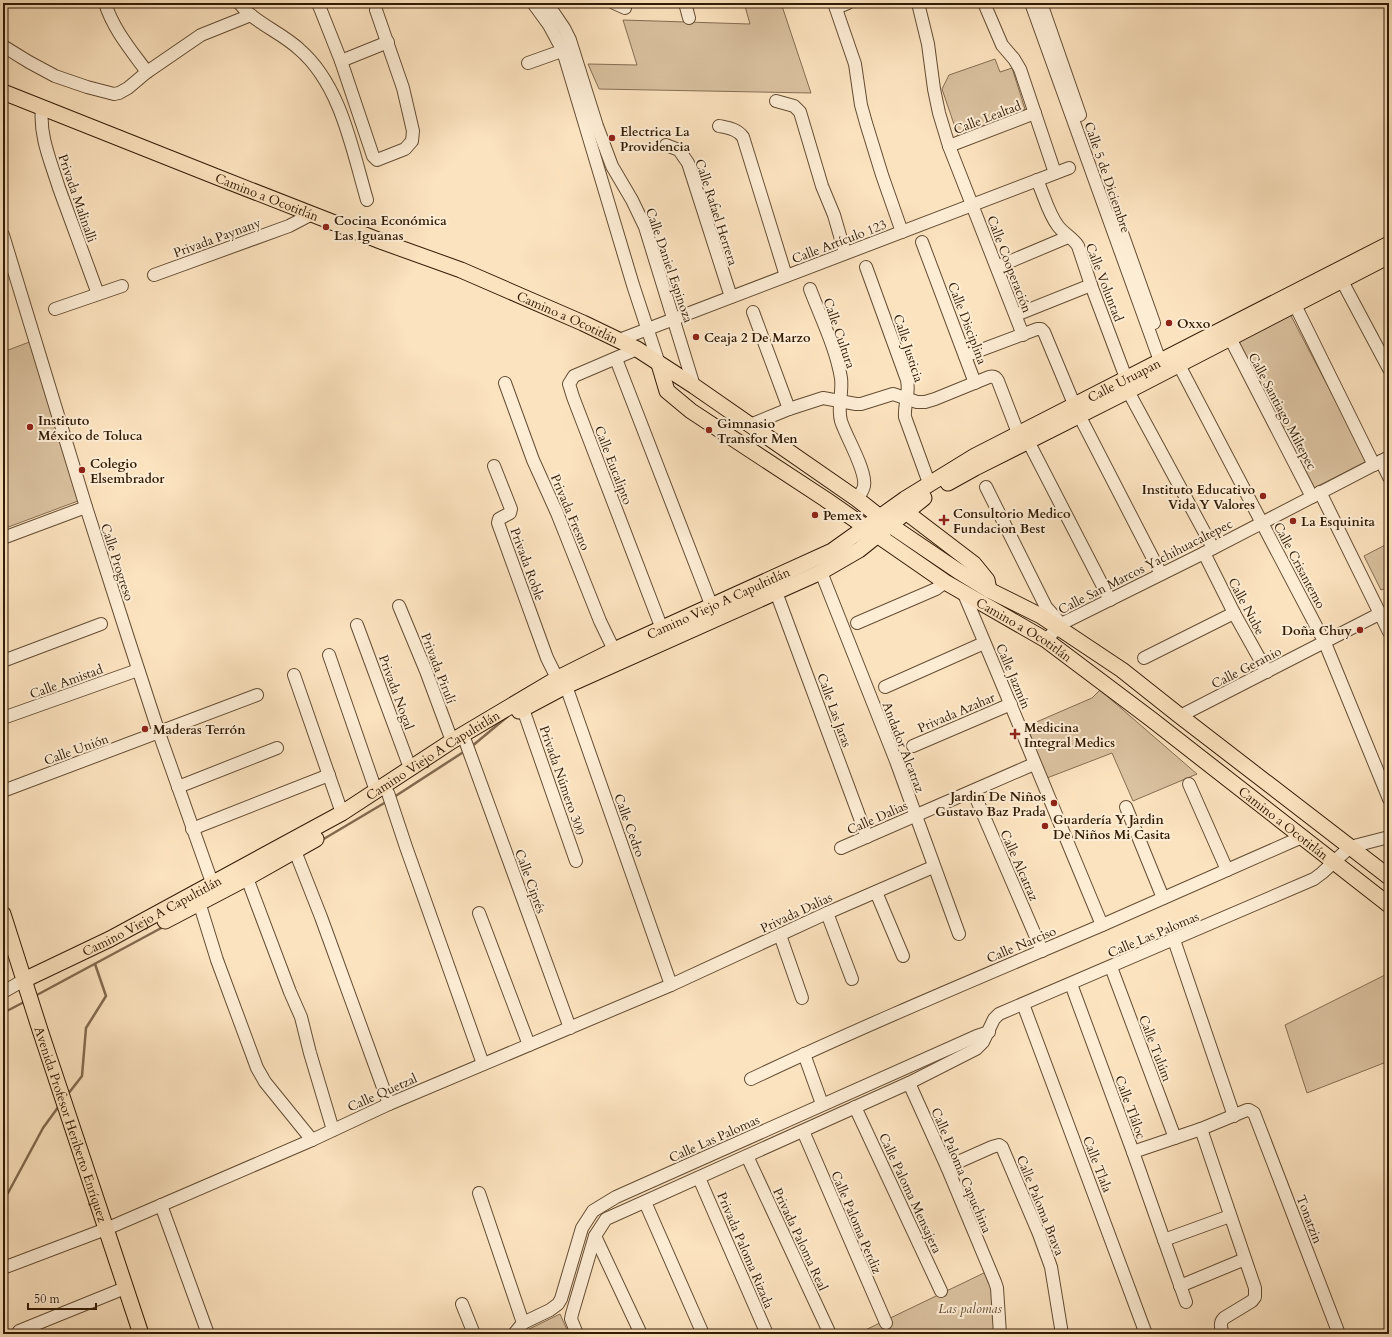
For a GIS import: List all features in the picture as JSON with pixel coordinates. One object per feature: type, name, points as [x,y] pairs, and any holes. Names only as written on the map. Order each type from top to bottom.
[{"type":"main road","name":"Camino a Ocotitlán","points":[[3,92],[312,214],[461,270],[637,349],[694,386],[958,571],[989,590],[1059,626],[1122,670],[1389,877]]},
{"type":"main road","name":"Calle Uruapan","points":[[872,531],[929,483],[974,456],[1023,437],[1127,385],[1169,361],[1389,244]]},
{"type":"main road","name":"Calle Uruapan","points":[[1169,361],[1230,338],[1389,256]]},
{"type":"main road","name":"Camino a Ocotitlán","points":[[659,364],[665,387],[670,394],[734,440],[872,531],[945,582],[1046,640],[1105,684],[1389,906]]},
{"type":"main road","name":"Calle Uruapan","points":[[901,508],[916,503],[1023,437]]},
{"type":"main road","points":[[901,508],[974,564],[987,580],[989,590]]},
{"type":"main road","name":"Camino Viejo A Capultitlán","points":[[25,984],[110,939],[214,889],[342,813],[382,792],[459,742],[614,650],[712,607],[872,531]]},
{"type":"main road","name":"Camino Viejo A Capultitlán","points":[[25,984],[76,966],[200,902],[214,889],[246,878],[295,851],[338,826],[410,768],[523,709],[562,682],[821,572],[852,555],[872,531]]},
{"type":"main road","name":"Avenida Profesor Heriberto Enríquez","points":[[3,914],[141,1334]]},
{"type":"street","points":[[105,3],[117,30],[147,72]]},
{"type":"street","points":[[239,3],[250,15],[281,35],[300,50],[322,74],[337,102],[367,200]]},
{"type":"street","points":[[318,3],[373,156],[376,160],[379,160],[405,149],[412,141],[413,131],[403,88],[376,10]]},
{"type":"street","name":"Calle Daniel Espinoza","points":[[533,3],[568,49],[612,166],[632,200],[645,227],[694,386]]},
{"type":"street","name":"Calle Daniel Espinoza","points":[[547,3],[564,28],[594,158],[659,364]]},
{"type":"street","points":[[685,3],[689,18]]},
{"type":"street","points":[[848,3],[835,5],[855,64],[861,105],[866,124],[902,232]]},
{"type":"street","name":"Calle Cooperación","points":[[918,3],[928,44],[939,113],[950,146],[1023,335],[1037,329],[1041,329],[1044,332],[1077,410],[1161,574]]},
{"type":"street","points":[[984,3],[1002,45],[1020,69],[1055,173]]},
{"type":"street","name":"Calle 5 de Diciembre","points":[[1031,3],[1169,361]]},
{"type":"street","name":"Calle 5 de Diciembre","points":[[1041,3],[1169,361]]},
{"type":"street","points":[[3,46],[55,76],[109,93],[119,93],[124,91],[147,72],[201,35],[250,15]]},
{"type":"street","points":[[340,61],[388,42]]},
{"type":"street","points":[[528,63],[568,49]]},
{"type":"street","points":[[776,101],[794,106],[800,112],[822,186],[834,215],[845,253]]},
{"type":"street","name":"Privada Malinalli","points":[[42,108],[41,122],[48,154],[98,294]]},
{"type":"street","name":"Calle Lealtad","points":[[950,146],[1035,113]]},
{"type":"street","points":[[720,126],[734,129],[743,136],[786,276]]},
{"type":"street","name":"Calle Rafael Herrera","points":[[666,145],[678,150],[688,163],[731,297]]},
{"type":"street","name":"Calle Artículo 123","points":[[619,340],[1069,168]]},
{"type":"street","name":"Calle Voluntad","points":[[1037,180],[1054,220],[1068,237],[1074,240],[1078,246],[1127,385],[1208,550]]},
{"type":"street","name":"Privada Paynany","points":[[154,275],[289,226],[312,214]]},
{"type":"street","name":"Calle Progreso","points":[[3,235],[86,507],[138,670],[214,889]]},
{"type":"street","points":[[997,267],[1068,237]]},
{"type":"street","name":"Calle Disciplina","points":[[922,242],[975,383],[989,377],[995,377],[997,379],[1023,437]]},
{"type":"street","name":"Calle Justicia","points":[[866,267],[907,380],[909,393],[904,406],[905,417],[929,483]]},
{"type":"street","points":[[1342,281],[1389,368]]},
{"type":"street","points":[[1016,315],[1091,285]]},
{"type":"street","points":[[55,309],[122,286]]},
{"type":"street","name":"Calle Cultura","points":[[810,289],[838,367],[842,387],[840,400],[841,421],[863,474],[863,489],[857,500]]},
{"type":"street","points":[[1295,305],[1389,477]]},
{"type":"street","points":[[754,312],[789,409]]},
{"type":"street","points":[[965,356],[1023,335]]},
{"type":"street","name":"Calle Santiago Miltepec","points":[[1230,338],[1381,613],[1389,632]]},
{"type":"street","name":"Calle Eucalipto","points":[[637,349],[574,376],[569,384],[662,629]]},
{"type":"street","points":[[616,359],[712,607]]},
{"type":"street","name":"Calle Crisantemo","points":[[1169,361],[1262,522],[1325,643],[1389,799]]},
{"type":"street","name":"Privada Fresno","points":[[505,383],[533,460],[600,621],[614,650]]},
{"type":"street","points":[[750,425],[789,409],[823,398],[840,400],[852,404],[861,404],[892,394],[917,402],[935,399],[975,383]]},
{"type":"street","points":[[1023,437],[1110,600]]},
{"type":"street","name":"Calle San Marcos Yachihuacaltepec","points":[[1046,640],[1059,626],[1381,461]]},
{"type":"street","name":"Privada Roble","points":[[494,466],[511,509],[510,513],[499,519],[498,523],[548,658],[562,682]]},
{"type":"street","points":[[986,487],[1046,606],[1059,626]]},
{"type":"street","points":[[3,538],[86,507]]},
{"type":"street","name":"Calle Nube","points":[[1208,550],[1234,613],[1267,672]]},
{"type":"street","name":"Andador Alcatraz","points":[[821,572],[893,754],[933,867],[959,934]]},
{"type":"street","points":[[857,623],[936,589],[945,582]]},
{"type":"street","name":"Calle Las Jaras","points":[[776,592],[867,837]]},
{"type":"street","name":"Calle Jazmín","points":[[964,594],[1102,925]]},
{"type":"street","name":"Privada Pirulí","points":[[399,606],[426,671],[459,742]]},
{"type":"street","points":[[1144,658],[1234,613]]},
{"type":"street","name":"Calle Geranio","points":[[1180,716],[1381,613]]},
{"type":"street","points":[[3,661],[101,624]]},
{"type":"street","name":"Privada Nogal","points":[[357,625],[410,768]]},
{"type":"street","points":[[885,687],[984,643]]},
{"type":"street","points":[[329,655],[382,792],[406,847],[483,1064]]},
{"type":"street","name":"Calle Amistad","points":[[3,718],[138,670]]},
{"type":"street","points":[[294,676],[342,813]]},
{"type":"street","name":"Calle Cedro","points":[[562,682],[671,985]]},
{"type":"street","name":"Calle Unión","points":[[3,791],[257,695]]},
{"type":"street","name":"Privada Azahar","points":[[913,746],[1011,704]]},
{"type":"street","name":"Privada Número 300","points":[[523,709],[576,861]]},
{"type":"street","name":"Calle Ciprés","points":[[459,742],[570,1028]]},
{"type":"street","points":[[178,787],[277,748]]},
{"type":"street","name":"Calle Dalias","points":[[841,848],[1034,764]]},
{"type":"street","points":[[192,829],[329,775]]},
{"type":"street","points":[[1189,784],[1227,870]]},
{"type":"street","name":"Calle Alcatraz","points":[[973,791],[1042,951]]},
{"type":"street","points":[[1126,807],[1163,898]]},
{"type":"street","name":"Calle Narciso","points":[[751,1079],[998,968],[1042,951],[1302,837]]},
{"type":"street","points":[[1350,847],[1389,837]]},
{"type":"street","name":"Calle Las Palomas","points":[[575,1330],[572,1314],[595,1236],[606,1219],[909,1083],[976,1049],[983,1042],[994,1019],[999,1014],[1314,879],[1350,847]]},
{"type":"street","points":[[295,851],[321,917],[389,1104]]},
{"type":"street","name":"Privada Dalias","points":[[671,985],[827,913],[933,867]]},
{"type":"street","points":[[246,878],[301,1017],[333,1130]]},
{"type":"street","points":[[876,892],[903,956]]},
{"type":"street","points":[[200,902],[217,960],[257,1068],[265,1082],[312,1140]]},
{"type":"street","points":[[479,913],[529,1045]]},
{"type":"street","points":[[827,913],[852,979]]},
{"type":"street","points":[[780,935],[802,998]]},
{"type":"street","points":[[1133,1152],[1234,1116],[1174,940]]},
{"type":"street","name":"Calle Tulúm","points":[[1111,967],[1175,1138]]},
{"type":"street","name":"Camino Viejo A Capultitlán","points":[[3,992],[25,984]]},
{"type":"street","name":"Calle Tláloc","points":[[1071,984],[1186,1302]]},
{"type":"street","name":"Calle Quetzal","points":[[3,1268],[106,1229],[312,1140],[389,1104],[671,985]]},
{"type":"street","name":"Calle Tlala","points":[[1023,1004],[1146,1334]]},
{"type":"street","name":"Calle Las Palomas","points":[[514,1334],[523,1324],[550,1310],[561,1300],[582,1228],[593,1211],[616,1197],[822,1104],[989,1032]]},
{"type":"street","points":[[804,1054],[822,1104]]},
{"type":"street","name":"Calle Paloma Capuchina","points":[[909,1083],[947,1167],[997,1288],[1000,1334]]},
{"type":"street","name":"Calle Paloma Mensajera","points":[[855,1107],[941,1291]]},
{"type":"street","name":"Tonatzin","points":[[1234,1116],[1249,1110],[1254,1113],[1339,1334]]},
{"type":"street","points":[[1201,1129],[1255,1288],[1252,1301],[1224,1318],[1221,1324],[1223,1334]]},
{"type":"street","name":"Calle Paloma Perdiz","points":[[803,1131],[886,1323]]},
{"type":"street","name":"Calle Paloma Brava","points":[[947,1167],[992,1147],[999,1145],[1002,1148],[1039,1234],[1051,1267],[1062,1334]]},
{"type":"street","name":"Privada Paloma Real","points":[[747,1156],[830,1334]]},
{"type":"street","name":"Privada Paloma Rizada","points":[[700,1178],[767,1334]]},
{"type":"street","points":[[479,1193],[523,1324]]},
{"type":"street","points":[[645,1202],[703,1334]]},
{"type":"street","points":[[161,1205],[208,1334]]},
{"type":"street","points":[[1164,1240],[1230,1216]]},
{"type":"street","points":[[595,1236],[641,1334]]},
{"type":"street","points":[[1180,1286],[1245,1259]]},
{"type":"street","points":[[20,1331],[125,1288]]},
{"type":"street","points":[[462,1304],[474,1334]]},
{"type":"green space","points":[[744,3],[781,3],[811,93],[599,89],[588,64],[637,65],[623,20],[750,24]]},
{"type":"green space","points":[[995,59],[1000,72],[1012,68],[1025,109],[958,136],[942,89],[949,75]]},
{"type":"green space","points":[[1289,312],[1367,461],[1314,488],[1237,339]]},
{"type":"green space","name":"Instituto México de Toluca","points":[[32,341],[78,501],[3,529],[3,352]]},
{"type":"green space","points":[[1389,543],[1389,587],[1381,590],[1364,556]]},
{"type":"green space","points":[[1100,690],[1197,774],[1133,801],[1112,753],[1047,778],[1027,726],[1092,698]]},
{"type":"green space","points":[[1389,973],[1389,1061],[1307,1093],[1285,1025]]},
{"type":"green space","name":"Las palomas","points":[[986,1272],[997,1288],[997,1334],[857,1334]]},
{"type":"green space","points":[[560,1314],[569,1334],[525,1334],[527,1330]]},
{"type":"waterway","points":[[471,747],[507,717]]},
{"type":"waterway","points":[[394,797],[465,751]]},
{"type":"waterway","points":[[322,840],[386,802]]},
{"type":"waterway","points":[[35,996],[165,926]]},
{"type":"waterway","points":[[68,1094],[82,1076],[86,1028],[106,996],[95,964]]},
{"type":"waterway","points":[[3,1013],[26,1001]]},
{"type":"waterway","points":[[3,1198],[8,1193],[43,1128],[59,1106]]},
{"type":"place","name":"Electrica La Providencia","points":[[612,138]]},
{"type":"place","name":"Cocina Económica Las Iguanas","points":[[326,227]]},
{"type":"place","name":"Oxxo","points":[[1169,323]]},
{"type":"place","name":"Ceaja 2 De Marzo","points":[[696,337]]},
{"type":"place","name":"Instituto México de Toluca","points":[[30,427]]},
{"type":"place","name":"Gimnasio Transfor Men","points":[[709,430]]},
{"type":"place","name":"Colegio Elsembrador","points":[[82,470]]},
{"type":"place","name":"Instituto Educativo Vida Y Valores","points":[[1263,496]]},
{"type":"place","name":"Pemex","points":[[815,515]]},
{"type":"place","name":"Consultorio Medico Fundacion Best","points":[[944,520]]},
{"type":"place","name":"La Esquinita","points":[[1293,521]]},
{"type":"place","name":"Doña Chuy","points":[[1360,630]]},
{"type":"place","name":"Maderas Terrón","points":[[145,729]]},
{"type":"place","name":"Medicina Integral Medics","points":[[1015,734]]},
{"type":"place","name":"Jardin De Niños Gustavo Baz Prada","points":[[1054,803]]},
{"type":"place","name":"Guardería Y Jardin De Niños Mi Casita","points":[[1045,826]]}]
